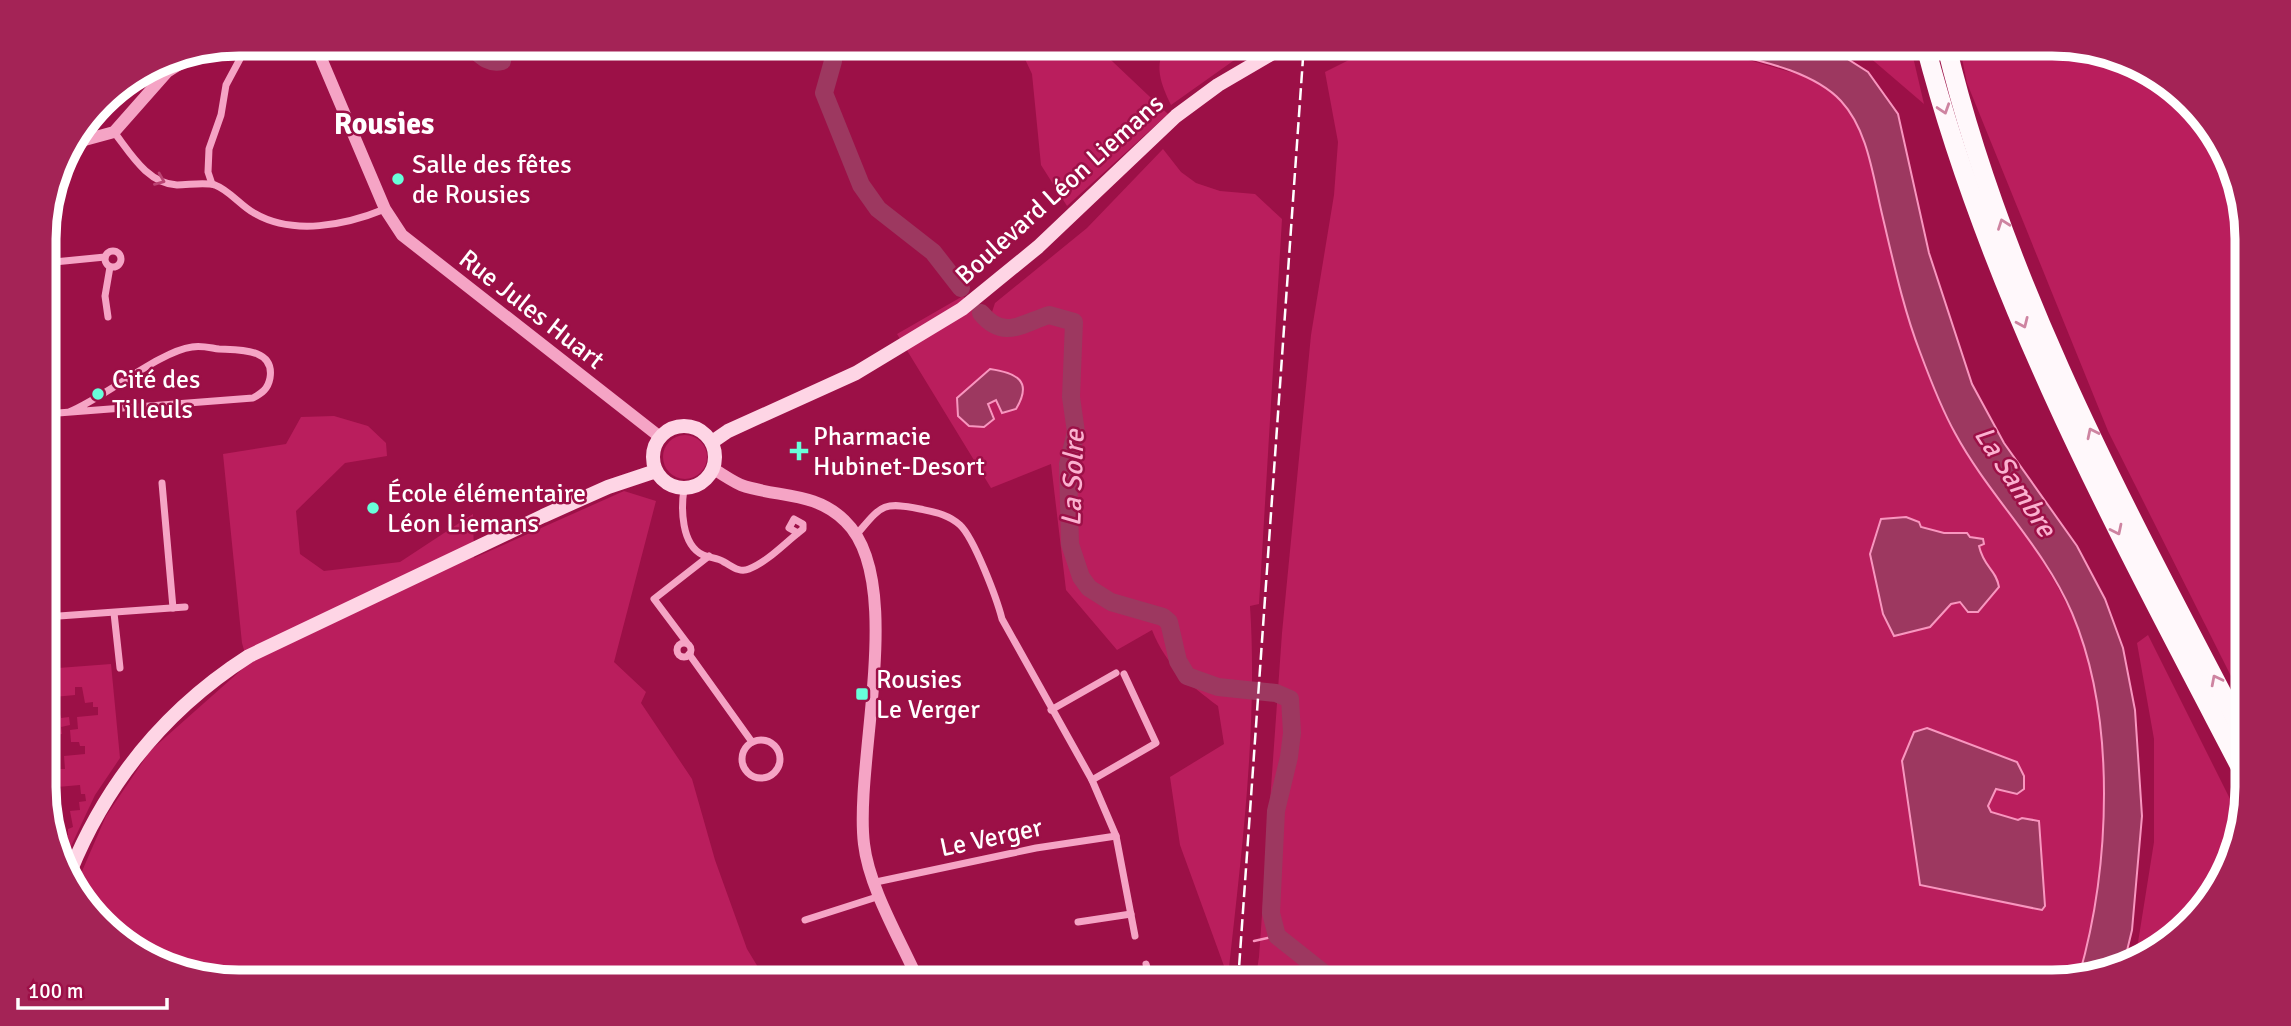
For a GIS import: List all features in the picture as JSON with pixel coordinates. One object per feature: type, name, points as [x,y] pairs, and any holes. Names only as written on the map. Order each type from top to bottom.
[{"type":"highway","points":[[1929,56],[1958,150],[2006,285],[2119,534],[2235,757]]},
{"type":"highway","points":[[1949,56],[1970,134],[2027,288],[2143,540],[2235,718]]},
{"type":"main road","name":"Boulevard Léon Liemans","points":[[712,442],[728,430],[856,373],[962,309],[1038,247],[1176,116],[1218,85],[1268,56]]},
{"type":"main road","points":[[689,426],[701,430],[712,442],[716,452],[714,469],[700,485],[684,489],[667,483],[656,471],[653,454],[660,437],[673,428],[689,426]]},
{"type":"main road","points":[[72,862],[98,812],[136,756],[178,709],[228,670],[309,626],[495,538],[608,487],[656,471]]},
{"type":"street","points":[[212,184],[208,172],[209,149],[221,115],[226,85],[242,56]]},
{"type":"street","name":"Rue Jules Huart","points":[[319,56],[385,209],[402,236],[660,437]]},
{"type":"street","points":[[85,140],[114,132],[170,70]]},
{"type":"street","points":[[114,132],[149,175],[157,180],[178,185],[212,184],[256,214],[278,224],[350,222],[385,209]]},
{"type":"street","points":[[56,262],[105,257],[111,251],[120,256],[120,264],[110,267]]},
{"type":"street","points":[[105,257],[110,267],[105,296],[108,317]]},
{"type":"street","points":[[56,413],[253,398],[263,392],[271,369],[264,357],[253,351],[192,347],[174,354],[69,412]]},
{"type":"street","points":[[714,469],[741,485],[813,500],[834,511],[857,534],[870,566],[874,594],[874,669],[863,841],[878,889],[914,970]]},
{"type":"street","points":[[162,483],[173,608]]},
{"type":"street","points":[[684,489],[681,509],[686,530],[698,551],[739,570],[747,570],[799,533]]},
{"type":"street","points":[[857,534],[883,505],[893,503],[944,514],[962,527],[996,597],[1002,619],[1092,780],[1116,836],[1135,936]]},
{"type":"street","points":[[689,654],[691,647],[654,599],[709,556]]},
{"type":"street","points":[[56,616],[185,607]]},
{"type":"street","points":[[114,613],[120,668]]},
{"type":"street","points":[[687,643],[677,646],[677,652],[681,656],[689,654]]},
{"type":"street","points":[[689,654],[752,742]]},
{"type":"street","points":[[1051,710],[1120,673],[1156,743],[1092,780]]},
{"type":"street","points":[[770,741],[779,752],[780,763],[770,776],[758,778],[744,768],[744,750],[752,742],[770,741]]},
{"type":"street","name":"Le Verger","points":[[805,920],[878,889],[1036,848],[1116,836]]},
{"type":"street","points":[[1078,922],[1131,914]]},
{"type":"street","points":[[1146,964],[1148,970]]},
{"type":"shaded area","points":[[1024,56],[1107,56],[1168,114],[1067,206],[1041,165],[1032,74]]},
{"type":"shaded area","points":[[1161,56],[1242,56],[1171,105],[1160,75]]},
{"type":"shaded area","points":[[1357,56],[1735,56],[1815,81],[1846,107],[1866,148],[1904,302],[1940,401],[1962,445],[2050,574],[2085,647],[2099,710],[2103,747],[2104,826],[2095,903],[2081,967],[2064,970],[1257,970],[1282,633],[1311,335],[1334,195],[1338,142],[1325,72]]},
{"type":"shaded area","points":[[1868,56],[1913,56],[1924,104]]},
{"type":"shaded area","points":[[1961,56],[2064,56],[2100,62],[2144,80],[2163,94],[2197,128],[2211,147],[2221,169],[2229,191],[2235,239],[2235,684],[2108,431],[1967,83]]},
{"type":"shaded area","points":[[1163,149],[1181,172],[1196,183],[1220,191],[1255,194],[1282,219],[1259,604],[1250,606],[1252,698],[1247,792],[1229,970],[1225,970],[1180,845],[1170,777],[1224,744],[1218,706],[1171,664],[1152,630],[1117,650],[1066,590],[1051,464],[991,488],[897,334],[963,296],[987,327],[995,303],[1087,228]]},
{"type":"shaded area","points":[[334,416],[368,426],[386,443],[387,456],[345,463],[296,511],[300,554],[324,571],[400,562],[473,514],[474,558],[624,491],[656,501],[614,662],[646,692],[641,703],[692,779],[715,860],[747,949],[760,970],[215,968],[191,964],[147,946],[110,916],[94,898],[79,877],[106,816],[150,751],[248,664],[242,643],[223,454],[286,444],[301,417]]},
{"type":"shaded area","points":[[685,435],[701,441],[707,457],[701,473],[685,479],[669,473],[663,457],[669,441]]},
{"type":"shaded area","points":[[2148,635],[2233,806],[2225,846],[2211,879],[2181,916],[2137,949],[2154,842],[2154,739],[2137,643]]},
{"type":"shaded area","points":[[111,664],[120,758],[95,795],[68,852],[62,836],[68,835],[68,829],[73,827],[70,811],[80,810],[79,802],[86,801],[85,794],[81,794],[80,785],[56,787],[56,769],[65,769],[64,756],[85,754],[85,746],[80,746],[79,742],[71,742],[70,730],[78,729],[77,717],[98,715],[98,707],[93,707],[93,702],[85,703],[82,687],[75,687],[75,695],[56,697],[56,668]]},
{"type":"shaded area","points":[[60,714],[61,718],[69,717],[70,725],[61,727],[62,734],[56,735],[56,715]]},
{"type":"water","name":"La Sambre","points":[[1740,56],[1843,56],[1868,72],[1898,114],[1929,253],[1972,384],[2004,443],[2077,546],[2105,599],[2123,648],[2135,710],[2142,816],[2132,930],[2126,954],[2122,956],[2081,967],[2097,889],[2104,794],[2096,699],[2086,655],[2072,613],[2047,566],[1969,456],[1940,404],[1908,318],[1868,154],[1858,126],[1841,101],[1827,89],[1811,79],[1772,64]]},
{"type":"water","points":[[990,369],[1008,373],[1020,380],[1023,392],[1021,399],[1016,409],[1002,413],[996,400],[988,404],[994,419],[984,427],[969,426],[958,416],[957,398]]},
{"type":"water","points":[[1906,517],[1919,522],[1921,527],[1944,533],[1967,533],[1970,537],[1983,539],[1984,544],[1979,546],[1981,553],[1999,587],[1978,612],[1968,612],[1960,602],[1951,604],[1930,627],[1894,636],[1883,614],[1870,554],[1881,519]]},
{"type":"water","points":[[1927,728],[2017,762],[2024,776],[2024,789],[2017,794],[1996,789],[1988,806],[1991,812],[2018,820],[2022,818],[2039,821],[2045,906],[2042,910],[1920,885],[1902,761],[1914,732]]},
{"type":"waterway","name":"La Solre","points":[[483,56],[497,62],[502,61],[503,56]]},
{"type":"waterway","name":"La Solre","points":[[832,56],[824,93],[861,185],[878,209],[933,252],[961,288]]},
{"type":"waterway","name":"La Solre","points":[[981,313],[989,321],[1006,328],[1014,328],[1049,315],[1074,322],[1071,397],[1076,432],[1068,464],[1070,544],[1081,577],[1089,588],[1111,602],[1163,617],[1169,622],[1178,661],[1187,676],[1218,687],[1276,693],[1290,699],[1292,733],[1276,811],[1271,913],[1277,936],[1320,970]]},
{"type":"waterway","points":[[1254,941],[1277,936]]},
{"type":"railway","points":[[1239,970],[1303,56]]},
{"type":"place","name":"Salle des fêtes de Rousies","points":[[398,179]]},
{"type":"place","name":"Cité des Tilleuls","points":[[98,394]]},
{"type":"place","name":"Pharmacie Hubinet-Desort","points":[[799,451]]},
{"type":"place","name":"École élémentaire Léon Liemans","points":[[373,508]]},
{"type":"place","name":"Rousies Le Verger","points":[[862,694]]},
{"type":"district","name":"Rousies","points":[[384,124]]}]
